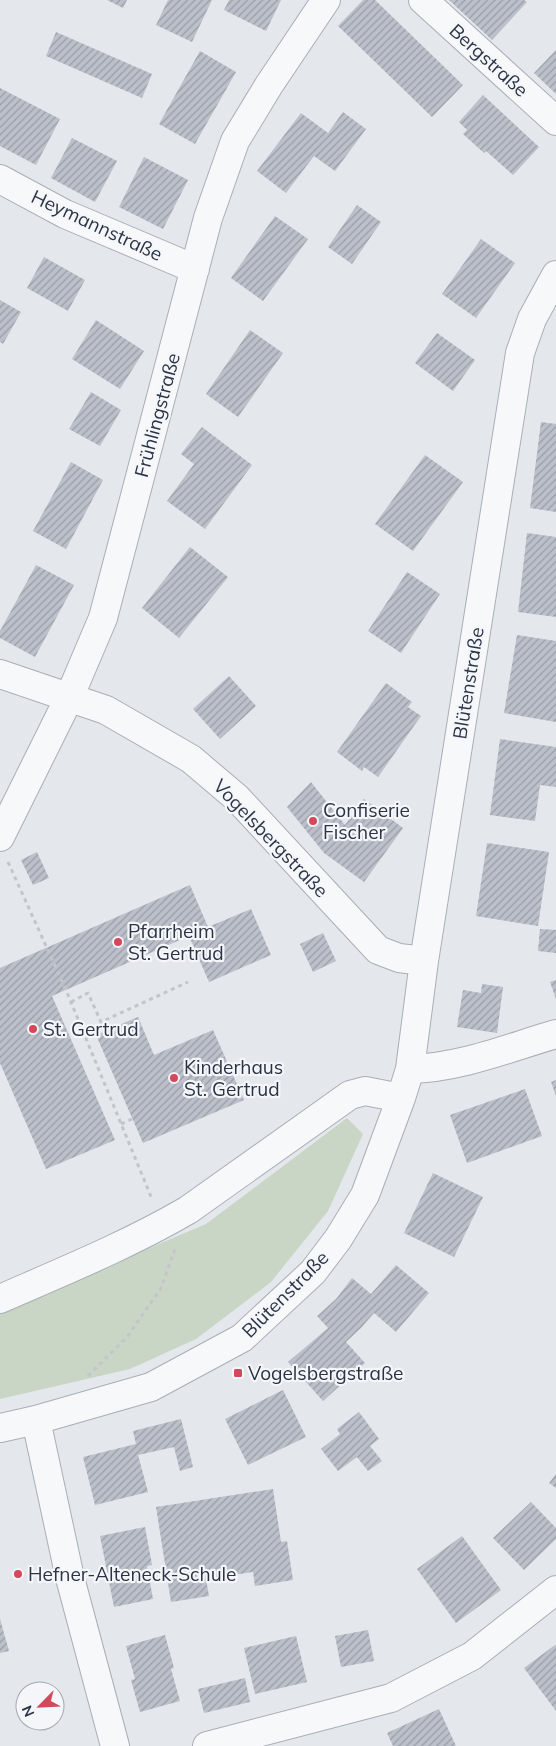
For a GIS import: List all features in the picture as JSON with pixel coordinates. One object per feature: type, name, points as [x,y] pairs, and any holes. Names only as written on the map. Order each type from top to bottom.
[{"type":"street","name":"Frühlingstraße","points":[[4,849],[103,618],[208,218],[235,141],[269,85],[326,0]]},
{"type":"street","name":"Bergstraße","points":[[423,0],[556,121]]},
{"type":"street","name":"Heymannstraße","points":[[0,179],[65,214],[195,269]]},
{"type":"street","name":"Blütenstraße","points":[[0,1428],[36,1420],[151,1387],[242,1338],[313,1272],[338,1239],[365,1195],[410,1069],[424,960],[520,353],[532,319],[556,274]]},
{"type":"street","name":"Vogelsbergstraße","points":[[0,674],[106,710],[191,759],[237,798],[378,950],[399,958],[424,960]]},
{"type":"street","points":[[410,1069],[429,1069],[451,1065],[556,1034]]},
{"type":"street","points":[[0,1299],[163,1225],[188,1210],[350,1095],[366,1091],[401,1098]]},
{"type":"street","points":[[36,1420],[70,1578],[115,1746]]},
{"type":"street","points":[[207,1746],[391,1698],[472,1656],[556,1590]]},
{"type":"path","points":[[4,849],[71,1002],[163,1225]]},
{"type":"path","points":[[71,1002],[88,993],[101,1022],[188,982]]},
{"type":"path","points":[[121,1124],[132,1119]]},
{"type":"path","points":[[83,1380],[127,1337],[161,1288],[188,1210]]},
{"type":"green space","points":[[347,1118],[363,1134],[328,1211],[271,1282],[196,1339],[130,1369],[0,1399],[0,1311],[206,1224]]},
{"type":"building","points":[[107,0],[127,0],[123,8]]},
{"type":"building","points":[[168,0],[212,0],[192,42],[156,25]]},
{"type":"building","points":[[229,0],[281,0],[266,31],[224,10]]},
{"type":"building","points":[[363,0],[375,0],[463,85],[432,117],[338,26]]},
{"type":"building","points":[[449,0],[524,0],[527,2],[492,40]]},
{"type":"building","points":[[56,32],[152,74],[142,98],[46,56]]},
{"type":"building","points":[[556,50],[556,94],[534,73]]},
{"type":"building","points":[[200,51],[236,72],[195,144],[159,124]]},
{"type":"building","points":[[0,88],[60,119],[36,165],[0,146]]},
{"type":"building","points":[[483,95],[539,147],[513,175],[463,134],[467,130],[459,122]]},
{"type":"building","points":[[343,112],[366,129],[335,171],[314,156],[286,193],[257,171],[301,113],[328,133]]},
{"type":"building","points":[[72,138],[117,161],[95,202],[51,178]]},
{"type":"building","points":[[144,157],[188,180],[163,229],[119,207]]},
{"type":"building","points":[[357,205],[381,222],[352,264],[328,247]]},
{"type":"building","points":[[275,216],[308,239],[263,301],[231,278]]},
{"type":"building","points":[[481,239],[515,263],[476,318],[442,294]]},
{"type":"building","points":[[44,257],[85,280],[68,311],[27,288]]},
{"type":"building","points":[[0,300],[21,312],[3,344],[0,342]]},
{"type":"building","points":[[96,320],[144,351],[120,389],[72,359]]},
{"type":"building","points":[[250,330],[283,353],[238,417],[206,394]]},
{"type":"building","points":[[437,333],[475,360],[453,391],[415,363]]},
{"type":"building","points":[[91,392],[121,410],[100,446],[69,429]]},
{"type":"building","points":[[541,422],[556,424],[556,512],[530,508]]},
{"type":"building","points":[[202,427],[252,465],[205,529],[167,501],[194,464],[181,454]]},
{"type":"building","points":[[425,455],[463,482],[413,551],[375,524]]},
{"type":"building","points":[[71,462],[103,480],[66,549],[33,531]]},
{"type":"building","points":[[527,533],[556,537],[556,617],[518,612]]},
{"type":"building","points":[[190,547],[228,577],[179,638],[142,608]]},
{"type":"building","points":[[36,565],[74,585],[35,657],[0,638],[0,631]]},
{"type":"building","points":[[407,572],[440,594],[401,653],[368,631]]},
{"type":"building","points":[[517,635],[556,641],[556,722],[504,713]]},
{"type":"building","points":[[229,676],[256,706],[220,739],[193,709]]},
{"type":"building","points":[[386,683],[412,702],[408,707],[421,716],[378,777],[364,767],[362,771],[337,752]]},
{"type":"building","points":[[500,739],[556,747],[556,787],[540,785],[535,821],[490,815]]},
{"type":"building","points":[[311,782],[345,825],[364,799],[403,828],[364,882],[324,853],[287,807]]},
{"type":"building","points":[[487,843],[549,852],[538,926],[476,916]]},
{"type":"building","points":[[37,852],[49,878],[33,885],[21,860]]},
{"type":"building","points":[[190,885],[208,927],[251,909],[271,955],[209,982],[189,936],[52,996],[115,1140],[46,1169],[0,1063],[0,968]]},
{"type":"building","points":[[540,929],[556,930],[556,953],[538,951]]},
{"type":"building","points":[[323,933],[336,961],[313,972],[300,944]]},
{"type":"building","points":[[556,980],[556,999],[550,982]]},
{"type":"building","points":[[482,984],[503,987],[497,1033],[457,1027],[463,990],[481,993]]},
{"type":"building","name":"Kinderhaus St. Gertrud","points":[[138,1017],[154,1055],[213,1030],[244,1100],[143,1143],[96,1035]]},
{"type":"building","points":[[556,1080],[556,1096],[551,1082]]},
{"type":"building","points":[[525,1089],[542,1136],[467,1163],[450,1115]]},
{"type":"building","points":[[433,1173],[483,1197],[454,1257],[404,1233]]},
{"type":"building","points":[[396,1265],[429,1293],[396,1332],[374,1313],[346,1342],[365,1363],[323,1401],[288,1362],[328,1328],[317,1316],[336,1299],[352,1278],[371,1294]]},
{"type":"building","points":[[283,1390],[306,1437],[248,1465],[225,1419]]},
{"type":"building","points":[[359,1412],[379,1439],[370,1446],[382,1461],[368,1471],[357,1457],[338,1471],[321,1449],[340,1434],[337,1429]]},
{"type":"building","points":[[181,1419],[193,1467],[180,1471],[174,1447],[138,1455],[148,1492],[95,1505],[83,1457],[136,1444],[133,1431]]},
{"type":"building","points":[[556,1474],[556,1488],[549,1483]]},
{"type":"building","points":[[273,1489],[281,1542],[287,1541],[293,1580],[255,1586],[253,1572],[206,1579],[209,1596],[171,1602],[156,1507]]},
{"type":"building","points":[[531,1502],[556,1528],[556,1539],[524,1570],[493,1538]]},
{"type":"building","points":[[145,1527],[152,1565],[147,1566],[153,1599],[114,1607],[100,1536]]},
{"type":"building","points":[[462,1536],[501,1590],[456,1623],[417,1569]]},
{"type":"building","points":[[0,1619],[9,1651],[0,1653]]},
{"type":"building","points":[[368,1630],[374,1661],[341,1667],[335,1636]]},
{"type":"building","points":[[165,1635],[174,1668],[171,1669],[180,1701],[140,1712],[131,1680],[135,1679],[126,1646]]},
{"type":"building","points":[[296,1636],[307,1682],[255,1694],[244,1648]]},
{"type":"building","points":[[556,1646],[556,1711],[524,1668]]},
{"type":"building","points":[[245,1678],[250,1702],[204,1713],[198,1689]]},
{"type":"building","points":[[439,1709],[456,1746],[393,1746],[387,1733]]},
{"type":"place","name":"Confiserie Fischer","points":[[313,821]]},
{"type":"place","name":"Pfarrheim St. Gertrud","points":[[118,942]]},
{"type":"place","name":"St. Gertrud","points":[[33,1029]]},
{"type":"place","name":"Kinderhaus St. Gertrud","points":[[174,1078]]},
{"type":"place","name":"Vogelsbergstraße","points":[[238,1373]]},
{"type":"place","name":"Hefner-Alteneck-Schule","points":[[18,1574]]}]
